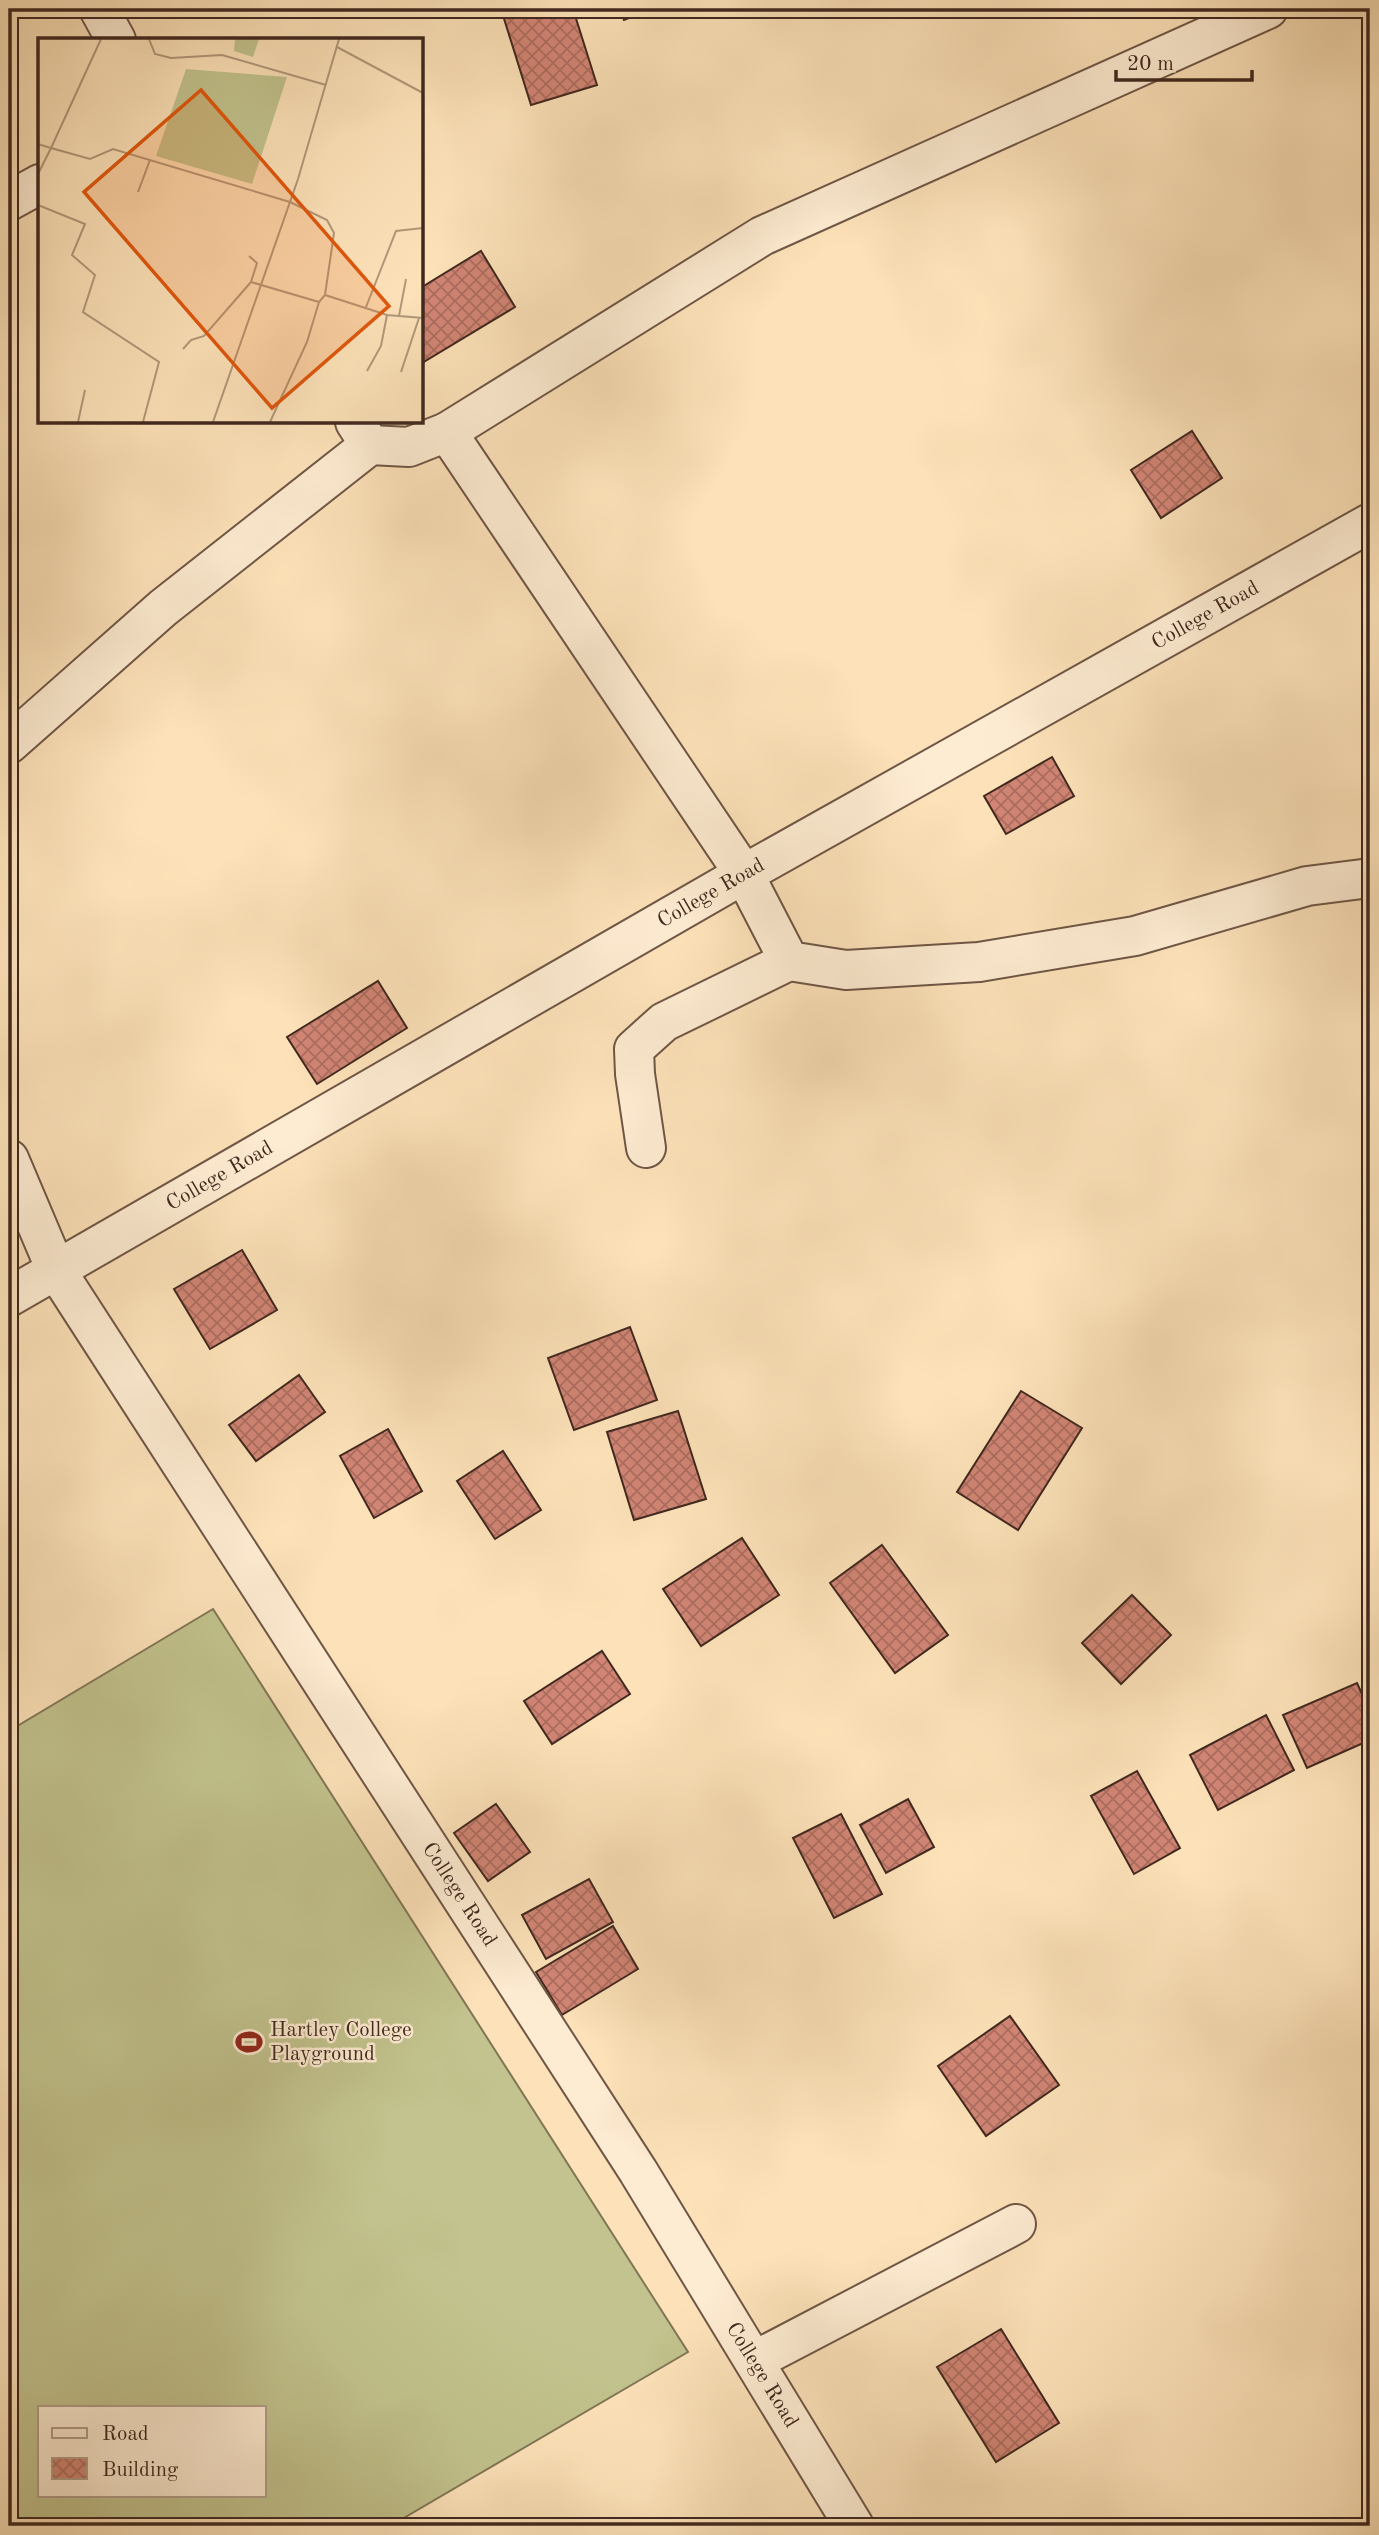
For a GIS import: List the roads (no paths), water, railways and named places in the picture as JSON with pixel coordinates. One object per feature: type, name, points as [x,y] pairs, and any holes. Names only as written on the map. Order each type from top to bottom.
[{"type":"street","points":[[99,9],[115,38]]},
{"type":"street","points":[[9,744],[363,433],[409,447],[447,432],[762,236],[1268,9]]},
{"type":"street","points":[[9,201],[38,185]]},
{"type":"street","points":[[447,432],[744,874],[789,961]]},
{"type":"street","name":"College Road","points":[[9,1297],[744,874],[1370,523]]},
{"type":"street","points":[[646,1148],[634,1049],[664,1022],[789,961],[846,970],[979,962],[1135,936],[1307,886],[1370,878]]},
{"type":"street","points":[[9,1159],[56,1270]]},
{"type":"street","name":"College Road","points":[[56,1270],[638,2171],[855,2526]]},
{"type":"street","points":[[754,2361],[1016,2224]]},
{"type":"place","name":"Hartley College Playground","points":[[249,2042]]}]
